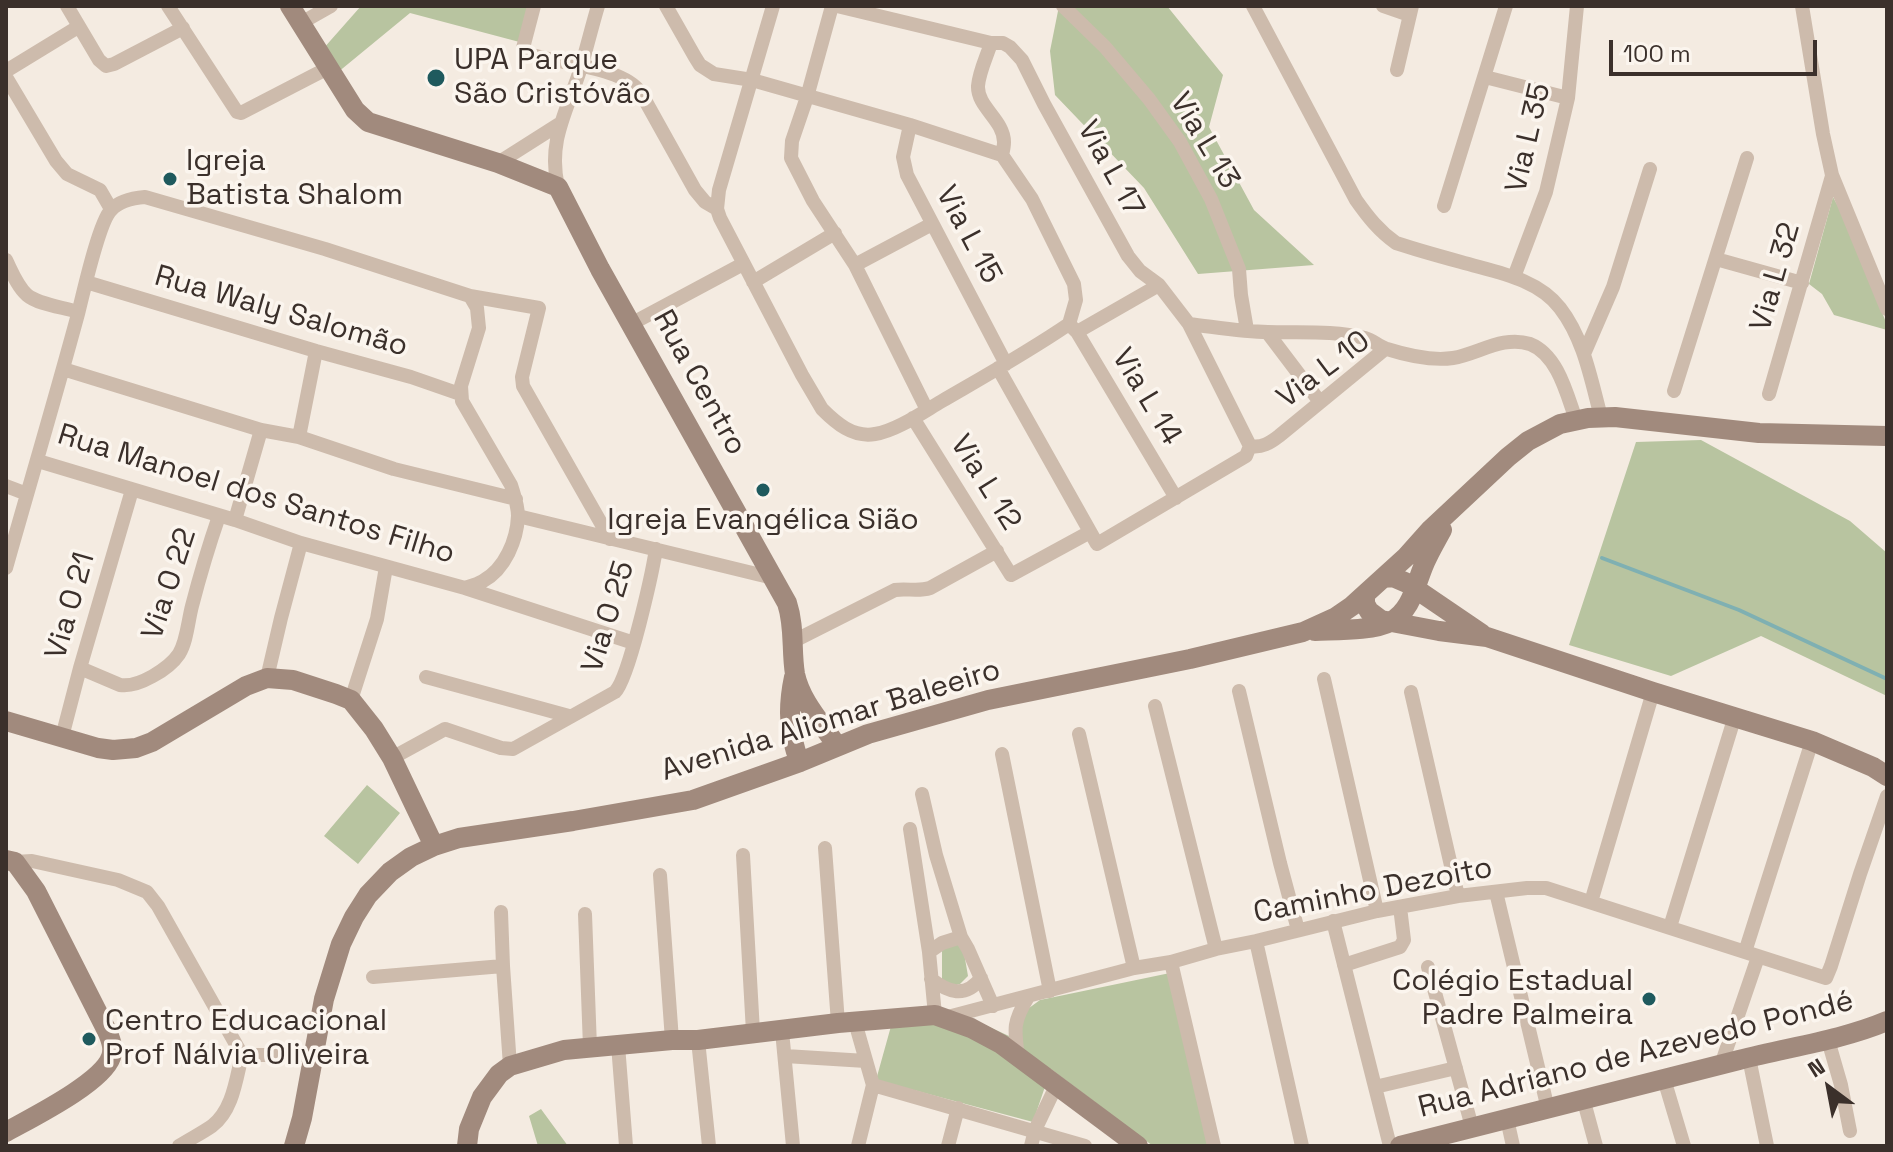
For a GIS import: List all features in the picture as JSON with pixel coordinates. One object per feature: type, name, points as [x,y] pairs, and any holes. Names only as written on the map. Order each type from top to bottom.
[{"type":"street","points":[[67,6],[99,60],[106,66],[183,28]]},
{"type":"street","points":[[168,6],[234,108],[241,113],[328,68]]},
{"type":"street","points":[[331,6],[296,15],[355,110],[368,122],[498,163],[558,187]]},
{"type":"street","points":[[534,6],[523,48],[526,53],[630,81],[636,86],[695,190],[705,202],[717,209]]},
{"type":"street","name":"Rua Centro","points":[[598,6],[582,66],[555,142],[554,171],[558,187],[572,219],[787,603],[792,618],[798,703],[791,729],[800,762]]},
{"type":"street","points":[[666,6],[700,65],[714,74],[752,80],[1002,155],[1032,199],[1074,284],[1073,328]]},
{"type":"street","points":[[773,6],[719,190],[717,209],[802,375],[822,409],[833,420],[852,432],[876,434],[913,418],[1002,366],[1159,285]]},
{"type":"street","points":[[835,6],[792,141],[791,158],[813,201],[855,265],[927,410]]},
{"type":"street","name":"Via L 17","points":[[835,6],[1010,47],[1022,60],[1128,256],[1140,271],[1159,285],[1189,324],[1248,451]]},
{"type":"street","name":"Via L 13","points":[[1063,6],[1105,47],[1180,142],[1211,199],[1239,269],[1247,330]]},
{"type":"street","points":[[1253,6],[1356,200],[1368,217],[1396,243],[1514,277],[1549,296],[1569,320],[1584,354],[1601,417]]},
{"type":"street","points":[[1383,6],[1410,11],[1397,70]]},
{"type":"street","points":[[1444,206],[1506,6]]},
{"type":"street","name":"Via L 35","points":[[1514,277],[1546,192],[1568,98],[1577,6]]},
{"type":"street","points":[[1802,6],[1832,175],[1887,309]]},
{"type":"street","points":[[78,27],[6,74],[56,161],[67,174],[100,190],[111,209],[129,200],[145,197],[325,249],[470,296],[539,308],[522,377],[523,386],[610,539]]},
{"type":"street","points":[[991,43],[978,87],[982,101],[1002,131],[1002,155]]},
{"type":"street","points":[[1485,77],[1568,98]]},
{"type":"street","points":[[498,163],[561,123]]},
{"type":"street","name":"Via L 15","points":[[910,125],[903,157],[904,168],[1002,366]]},
{"type":"street","points":[[1674,391],[1747,158]]},
{"type":"street","points":[[1584,354],[1613,287],[1650,169]]},
{"type":"street","name":"Via L 32","points":[[1769,394],[1832,175]]},
{"type":"street","name":"Rua Manoel dos Santos Filho","points":[[111,209],[104,222],[86,282],[38,461],[301,543],[465,588],[634,643]]},
{"type":"street","points":[[855,265],[932,224]]},
{"type":"street","points":[[753,282],[835,233]]},
{"type":"street","points":[[1716,259],[1802,283]]},
{"type":"street","points":[[6,260],[28,296],[78,312]]},
{"type":"street","points":[[631,324],[743,264]]},
{"type":"street","name":"Rua Waly Salomão","points":[[86,282],[460,394]]},
{"type":"street","points":[[460,394],[479,328],[477,308],[470,296]]},
{"type":"street","points":[[1189,324],[1267,332],[1307,331],[1367,339],[1385,349]]},
{"type":"street","name":"Via L 14","points":[[1073,328],[1176,498]]},
{"type":"street","points":[[1267,332],[1320,402]]},
{"type":"street","name":"Via L 10","points":[[1011,575],[1176,498],[1248,451],[1271,442],[1385,349],[1427,358],[1452,358],[1497,344],[1530,344],[1553,364],[1576,420]]},
{"type":"street","points":[[299,437],[316,351]]},
{"type":"street","points":[[1002,366],[1093,538]]},
{"type":"street","points":[[63,369],[261,430],[299,437],[394,469],[516,499]]},
{"type":"street","name":"Rua Manoel dos Santos Filho","points":[[460,394],[511,485],[518,516],[504,563],[483,581],[465,588]]},
{"type":"street","name":"Avenida Aliomar Baleeiro","points":[[1303,632],[1336,617],[1365,594],[1508,457],[1528,441],[1560,424],[1601,417],[1759,433],[1887,436]]},
{"type":"street","name":"Via L 12","points":[[913,418],[1011,575]]},
{"type":"street","points":[[235,520],[261,430]]},
{"type":"street","points":[[6,568],[38,461]]},
{"type":"street","points":[[6,486],[27,494]]},
{"type":"street","name":"Via O 21","points":[[62,737],[132,490]]},
{"type":"street","name":"Avenida Aliomar Baleeiro","points":[[294,1146],[324,999],[341,944],[368,895],[390,872],[411,857],[459,838],[693,800],[868,734],[988,700],[1190,659],[1303,632],[1387,624],[1410,601],[1426,559],[1461,502]]},
{"type":"street","name":"Via O 22","points":[[80,668],[126,686],[143,681],[174,660],[182,646],[204,558],[219,516]]},
{"type":"street","points":[[518,516],[773,578]]},
{"type":"street","points":[[267,678],[301,543]]},
{"type":"street","name":"Via O 25","points":[[392,758],[445,729],[501,748],[513,749],[615,692],[620,687],[634,643],[656,549]]},
{"type":"street","points":[[794,641],[895,590],[930,588],[997,551]]},
{"type":"street","points":[[1426,559],[1429,585],[1438,603]]},
{"type":"street","points":[[351,700],[377,619],[386,567]]},
{"type":"street","points":[[1383,578],[1399,579],[1416,588],[1487,637]]},
{"type":"street","points":[[1365,594],[1365,604],[1381,620],[1487,637],[1812,741],[1887,776]]},
{"type":"street","points":[[426,677],[569,716]]},
{"type":"street","points":[[6,721],[113,750],[136,748],[152,742],[246,686],[267,678],[293,680],[351,700],[392,758],[434,846]]},
{"type":"street","points":[[1324,679],[1377,911]]},
{"type":"street","points":[[1239,691],[1298,930]]},
{"type":"street","points":[[1411,692],[1458,896]]},
{"type":"street","points":[[1591,902],[1653,692]]},
{"type":"street","name":"Rua Centro","points":[[798,703],[837,746]]},
{"type":"street","points":[[1155,706],[1216,949]]},
{"type":"street","points":[[1670,927],[1735,716]]},
{"type":"street","points":[[1079,734],[1134,968]]},
{"type":"street","points":[[1721,1065],[1812,741]]},
{"type":"street","points":[[1002,754],[1050,991]]},
{"type":"street","points":[[922,794],[936,855],[961,937],[993,1006]]},
{"type":"street","name":"Caminho Dezoito","points":[[940,1017],[1377,911],[1458,896],[1527,888],[1546,888],[1826,978],[1887,796]]},
{"type":"street","points":[[910,829],[931,979],[940,1017]]},
{"type":"street","points":[[825,848],[846,1022],[866,1061],[873,1085],[858,1146]]},
{"type":"street","points":[[743,855],[753,1032]]},
{"type":"street","points":[[10,861],[32,861],[118,880],[147,892],[158,906],[242,1055],[232,1096],[223,1114],[214,1125],[179,1146]]},
{"type":"street","points":[[6,1132],[97,1076],[106,1067],[113,1048],[36,891],[10,861]]},
{"type":"street","points":[[660,875],[672,1040]]},
{"type":"street","points":[[1496,892],[1548,1109]]},
{"type":"street","points":[[1344,965],[1400,947],[1404,940],[1400,907]]},
{"type":"street","points":[[501,912],[510,1066]]},
{"type":"street","points":[[585,914],[590,1047]]},
{"type":"street","points":[[1333,921],[1390,1146]]},
{"type":"street","points":[[929,952],[949,939],[961,937]]},
{"type":"street","points":[[1256,941],[1302,1146]]},
{"type":"street","points":[[1171,962],[1214,1146]]},
{"type":"street","points":[[373,977],[503,966]]},
{"type":"street","points":[[1428,967],[1472,1127]]},
{"type":"street","points":[[931,979],[946,991],[961,992],[975,986],[981,978]]},
{"type":"street","points":[[1018,1057],[1015,1023],[1028,997]]},
{"type":"street","points":[[467,1146],[469,1129],[482,1097],[499,1074],[510,1066],[564,1050],[698,1040],[846,1022],[940,1017],[986,1035],[1057,1084],[1118,1139],[1138,1146]]},
{"type":"street","name":"Rua Adriano de Azevedo Pondé","points":[[1400,1146],[1429,1142],[1472,1127],[1583,1098],[1828,1040],[1887,1021]]},
{"type":"street","points":[[782,1031],[793,1146]]},
{"type":"street","points":[[698,1040],[709,1146]]},
{"type":"street","points":[[1828,1040],[1850,1131]]},
{"type":"street","points":[[618,1045],[626,1146]]},
{"type":"street","points":[[242,1055],[313,1055]]},
{"type":"street","points":[[785,1056],[866,1061]]},
{"type":"street","points":[[1749,1058],[1767,1146]]},
{"type":"street","points":[[1375,1087],[1456,1068]]},
{"type":"street","points":[[1664,1079],[1684,1146]]},
{"type":"street","points":[[1031,1146],[1035,1130],[1057,1084]]},
{"type":"street","points":[[873,1085],[1085,1146]]},
{"type":"street","points":[[1583,1098],[1596,1146]]},
{"type":"street","points":[[948,1146],[958,1108]]},
{"type":"street","points":[[1507,1119],[1513,1146]]},
{"type":"green space","points":[[361,6],[538,6],[527,44],[410,13],[337,73],[323,49]]},
{"type":"green space","points":[[1059,6],[1167,6],[1223,75],[1209,127],[1254,210],[1314,265],[1198,274],[1144,188],[1055,95],[1050,51]]},
{"type":"green space","points":[[1833,197],[1848,225],[1887,330],[1834,315],[1822,294],[1809,284]]},
{"type":"green space","points":[[1701,440],[1850,521],[1887,553],[1887,696],[1761,636],[1671,676],[1569,645],[1636,442]]},
{"type":"green space","points":[[367,785],[400,813],[358,864],[324,836]]},
{"type":"green space","points":[[958,944],[963,947],[968,976],[960,984],[952,986],[942,979],[942,949]]},
{"type":"green space","points":[[1170,973],[1208,1146],[1153,1146],[1051,1069],[1033,1122],[876,1080],[893,1019],[953,1010],[1009,1036],[1025,1011],[1040,1000]]},
{"type":"green space","points":[[541,1109],[568,1146],[538,1146],[529,1116]]},
{"type":"waterway","points":[[1602,558],[1739,610],[1887,679]]},
{"type":"place","name":"UPA Parque São Cristóvão","points":[[436,78]]},
{"type":"place","name":"Igreja Batista Shalom","points":[[170,179]]},
{"type":"place","name":"Igreja Evangélica Sião","points":[[763,490]]},
{"type":"place","name":"Colégio Estadual Padre Palmeira","points":[[1649,999]]},
{"type":"place","name":"Centro Educacional Prof Nálvia Oliveira","points":[[89,1039]]}]
